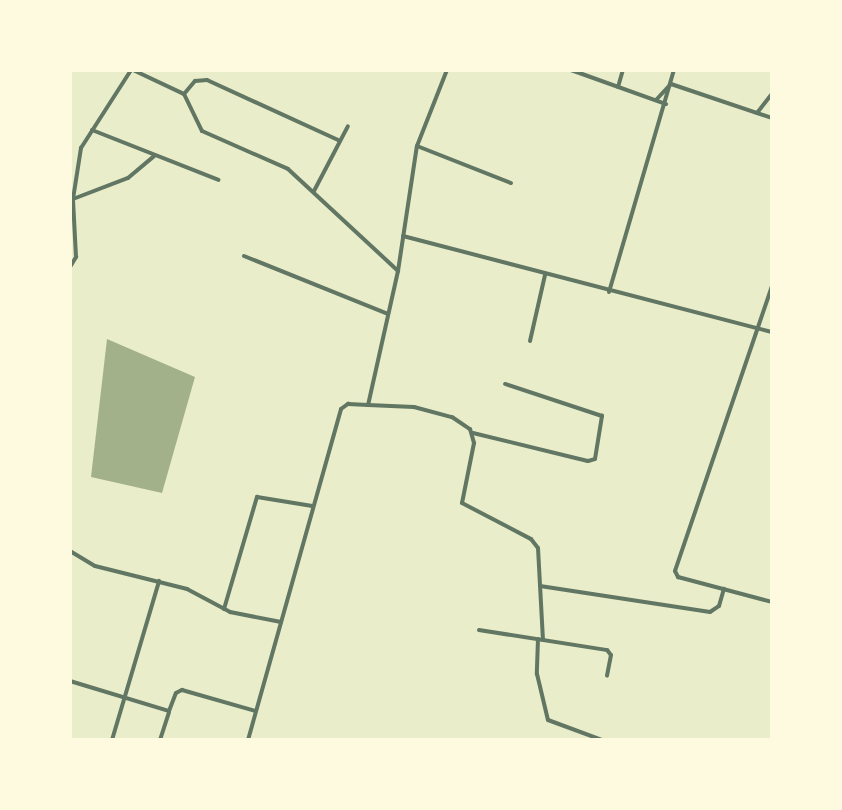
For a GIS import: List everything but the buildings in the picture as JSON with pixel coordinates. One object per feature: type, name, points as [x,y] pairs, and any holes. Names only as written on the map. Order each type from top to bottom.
[{"type":"street","points":[[70,267],[76,257],[73,199],[81,148],[132,70],[184,94],[202,131],[278,163],[314,191],[398,271]]},
{"type":"street","points":[[368,405],[398,271],[417,146],[447,70]]},
{"type":"street","points":[[618,87],[623,70]]},
{"type":"street","points":[[609,292],[674,70]]},
{"type":"street","points":[[575,71],[666,104]]},
{"type":"street","points":[[184,94],[195,81],[207,80],[340,141]]},
{"type":"street","points":[[656,100],[671,84]]},
{"type":"street","points":[[671,84],[772,118]]},
{"type":"street","points":[[757,113],[772,94]]},
{"type":"street","points":[[314,191],[348,126]]},
{"type":"street","points":[[92,130],[219,180]]},
{"type":"street","points":[[417,146],[511,183]]},
{"type":"street","points":[[73,199],[128,178],[154,156]]},
{"type":"street","points":[[403,236],[772,332]]},
{"type":"street","points":[[244,256],[388,314]]},
{"type":"street","points":[[530,341],[545,275]]},
{"type":"street","points":[[772,286],[675,571],[678,577],[772,602]]},
{"type":"street","points":[[248,740],[341,409],[348,404],[414,407],[452,417],[472,432],[595,459],[602,416],[505,384]]},
{"type":"street","points":[[472,432],[462,503],[535,543],[540,586],[537,674],[548,720],[602,740]]},
{"type":"street","points":[[224,609],[257,497],[313,507]]},
{"type":"street","points":[[70,551],[95,566],[159,581],[224,609],[281,622]]},
{"type":"street","points":[[112,740],[122,697],[159,581]]},
{"type":"street","points":[[540,586],[710,612],[719,606],[724,589]]},
{"type":"street","points":[[479,630],[610,652],[607,676]]},
{"type":"street","points":[[70,681],[169,711]]},
{"type":"street","points":[[160,740],[176,693],[182,690],[255,711]]},
{"type":"shaded area","points":[[107,339],[195,377],[162,493],[91,477]]}]
